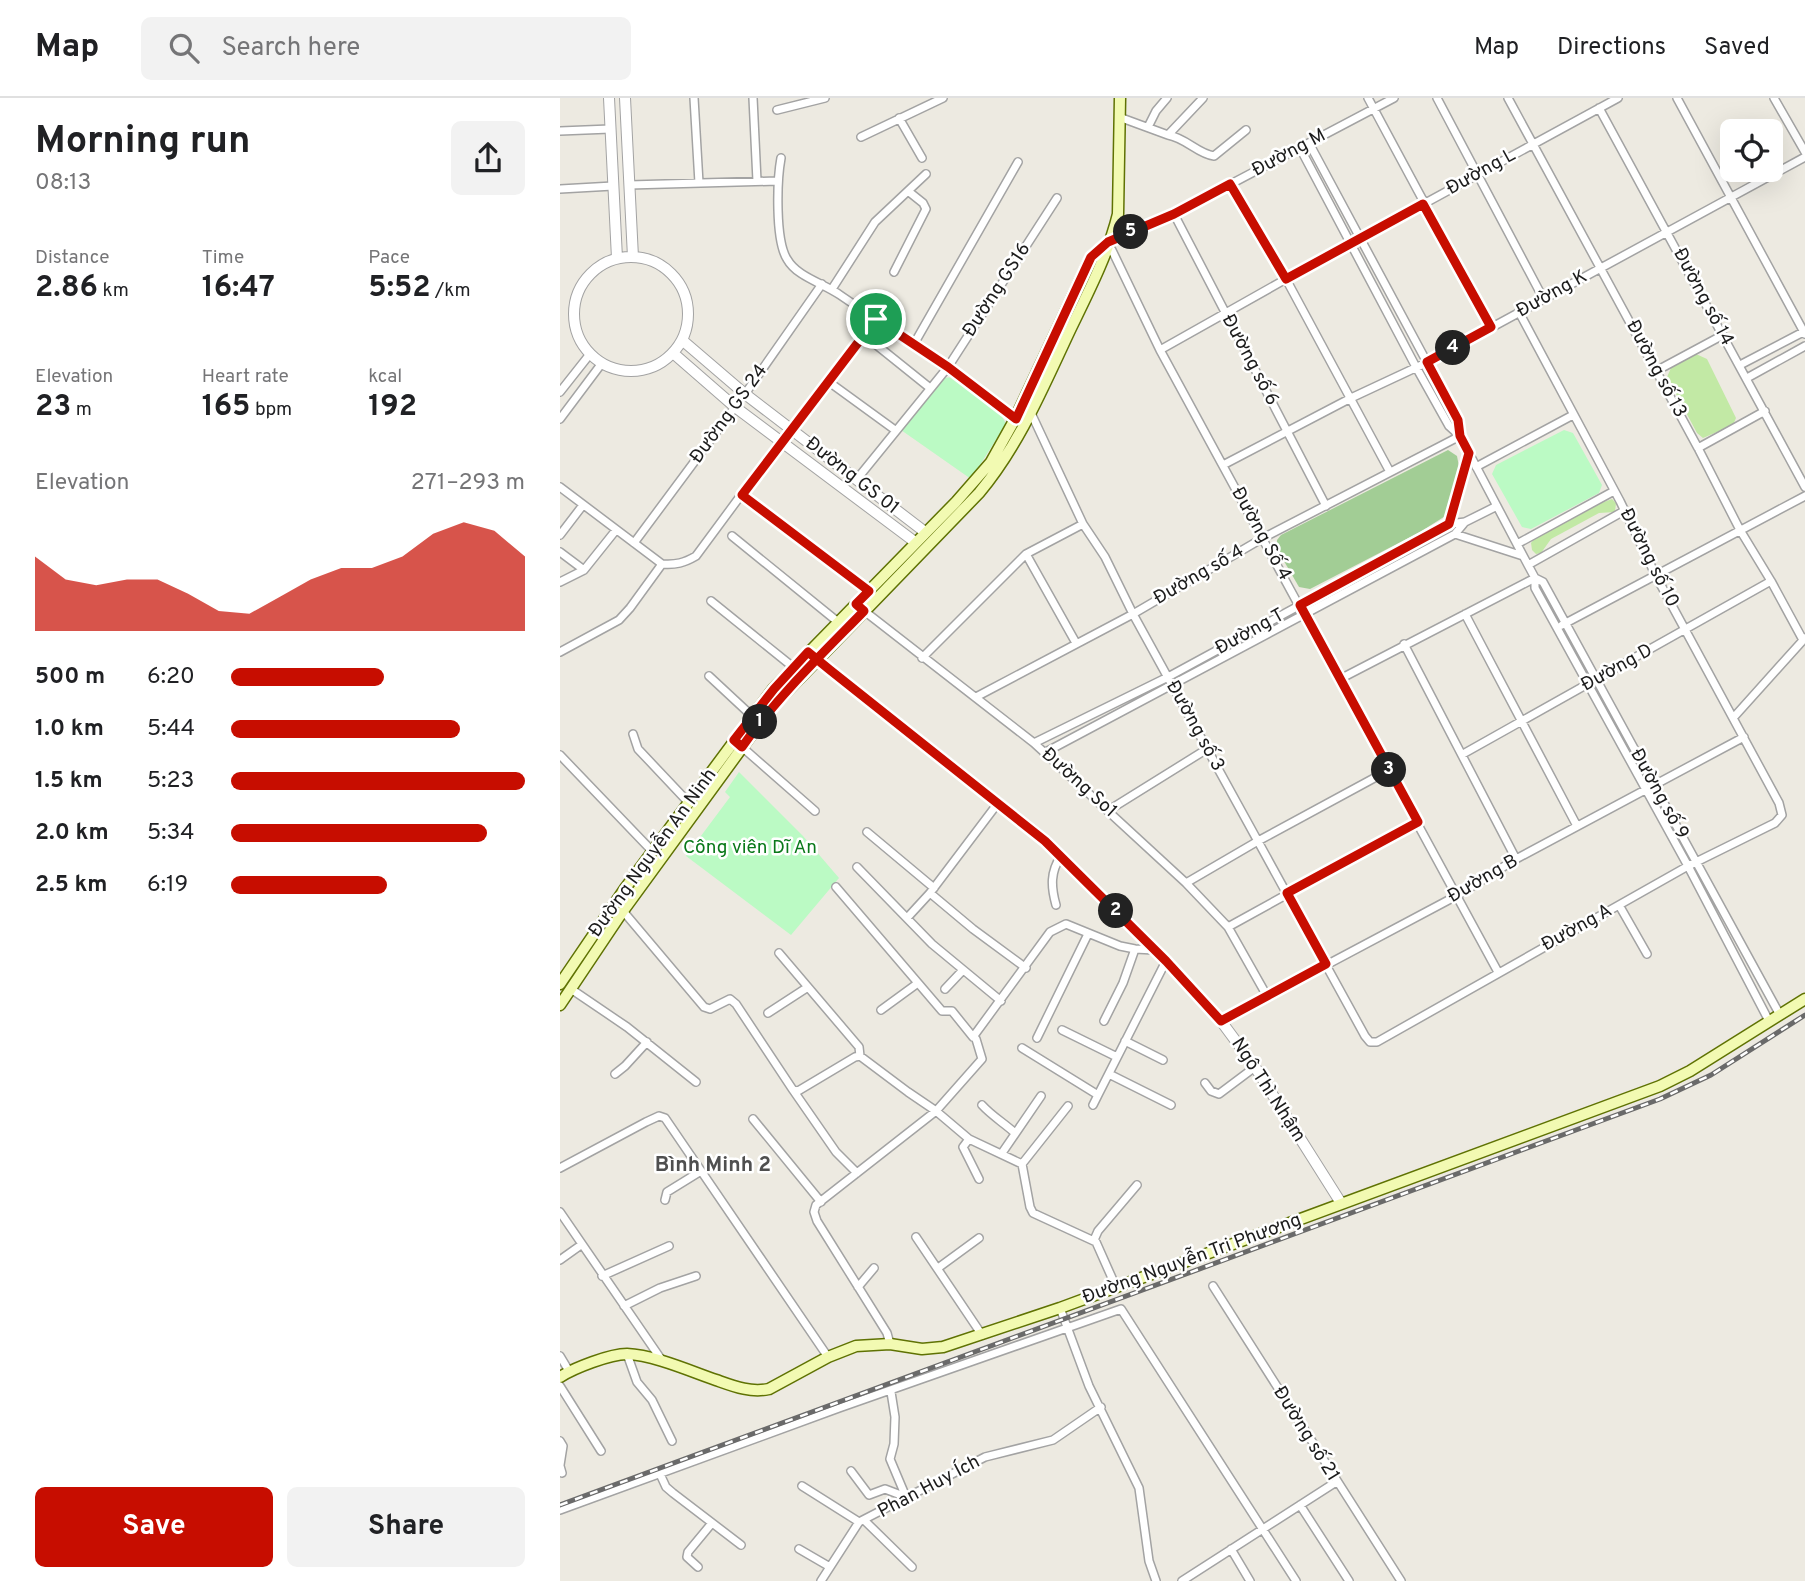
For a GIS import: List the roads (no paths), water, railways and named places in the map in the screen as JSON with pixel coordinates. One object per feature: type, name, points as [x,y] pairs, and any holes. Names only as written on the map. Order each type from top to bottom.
[{"type":"main road","points":[[1108,242],[1118,214],[1120,98]]},
{"type":"main road","name":"Đường Nguyễn An Ninh","points":[[1020,422],[1031,413],[1098,270],[1108,242]]},
{"type":"main road","name":"Đường Nguyễn An Ninh","points":[[560,1005],[563,984],[738,744],[752,716],[793,667],[812,656],[930,535],[987,483],[1020,422],[1091,257],[1108,242]]},
{"type":"main road","name":"Đường Nguyễn An Ninh","points":[[619,907],[653,852],[689,803],[772,708],[838,622],[860,607]]},
{"type":"main road","name":"Đường Nguyễn Tri Phương","points":[[564,1374],[627,1354],[740,1389],[761,1391],[856,1346],[890,1344],[931,1348],[982,1335],[1660,1086],[1690,1071],[1805,999]]},
{"type":"street","points":[[609,98],[617,258]]},
{"type":"street","points":[[625,98],[633,257]]},
{"type":"street","points":[[694,98],[699,183]]},
{"type":"street","points":[[753,98],[757,181]]},
{"type":"street","points":[[776,110],[825,98]]},
{"type":"street","points":[[861,136],[943,98]]},
{"type":"street","points":[[1148,127],[1167,98]]},
{"type":"street","points":[[1168,135],[1203,98]]},
{"type":"street","points":[[1368,98],[1491,327]]},
{"type":"street","name":"Đường M","points":[[1108,242],[1174,214],[1394,98]]},
{"type":"street","points":[[1437,98],[1543,298]]},
{"type":"street","name":"Đường số 13","points":[[1508,98],[1740,530],[1804,639]]},
{"type":"street","name":"Đường L","points":[[1160,350],[1618,98]]},
{"type":"street","points":[[1676,98],[1805,332],[1740,365]]},
{"type":"street","points":[[1774,98],[1805,155]]},
{"type":"street","name":"Đường số 14","points":[[1600,108],[1805,487]]},
{"type":"street","points":[[1119,117],[1187,142],[1212,157],[1246,130]]},
{"type":"street","points":[[899,118],[922,159]]},
{"type":"street","points":[[560,131],[610,130]]},
{"type":"street","name":"Đường số 9","points":[[1309,143],[1458,420],[1460,436]]},
{"type":"street","name":"Đường số 9","points":[[1300,148],[1416,367],[1449,426],[1460,436],[1535,578],[1535,589],[1688,866],[1769,1021]]},
{"type":"street","name":"Đường K","points":[[1223,466],[1350,398],[1427,362],[1805,155]]},
{"type":"street","points":[[781,158],[777,181],[781,244],[784,254],[795,269],[832,289],[948,367],[1020,422]]},
{"type":"street","points":[[914,344],[1017,162]]},
{"type":"street","points":[[832,289],[875,222],[926,174]]},
{"type":"street","points":[[560,189],[777,181]]},
{"type":"street","points":[[1230,184],[1286,279],[1390,472]]},
{"type":"street","points":[[894,272],[926,209],[923,203],[908,191]]},
{"type":"street","name":"Đường GS16","points":[[857,479],[948,367],[1057,198]]},
{"type":"street","name":"Đường số 6","points":[[1174,214],[1326,506]]},
{"type":"street","name":"Đường Số 4","points":[[1108,242],[1160,350],[1498,972]]},
{"type":"street","points":[[633,257],[664,267],[676,278],[684,292],[688,316],[682,340],[673,353],[661,363],[639,370],[616,369],[590,354],[580,340],[574,324],[576,298],[588,276],[601,265],[617,258],[633,257]]},
{"type":"street","name":"Đường GS 24","points":[[634,543],[745,394],[822,284]]},
{"type":"street","name":"Đường số 10","points":[[1519,312],[1625,511],[1656,576],[1779,803]]},
{"type":"street","points":[[560,487],[662,564],[685,563],[696,556],[876,319]]},
{"type":"street","points":[[864,335],[930,388]]},
{"type":"street","points":[[1656,370],[1723,335]]},
{"type":"street","name":"Đường GS 01","points":[[682,340],[745,394],[930,535]]},
{"type":"street","points":[[1747,378],[1805,346]]},
{"type":"street","name":"Đường GS 01","points":[[673,353],[735,407],[919,546]]},
{"type":"street","points":[[560,392],[590,354]]},
{"type":"street","points":[[560,419],[602,363]]},
{"type":"street","points":[[829,382],[895,430]]},
{"type":"street","points":[[1698,448],[1765,411]]},
{"type":"street","name":"Đường số 3","points":[[1031,413],[1083,524],[1105,557],[1133,614],[1365,1036]]},
{"type":"street","points":[[1476,467],[1573,415]]},
{"type":"street","name":"Đường số 4","points":[[976,697],[1133,614],[1263,538],[1460,436]]},
{"type":"street","points":[[1449,524],[1469,453]]},
{"type":"street","points":[[847,491],[857,479]]},
{"type":"street","points":[[1517,544],[1614,491]]},
{"type":"street","points":[[742,495],[873,594]]},
{"type":"street","points":[[1556,628],[1805,496]]},
{"type":"street","points":[[560,535],[583,505]]},
{"type":"street","name":"Đường T","points":[[1034,743],[1168,677],[1449,524],[1465,522],[1497,506]]},
{"type":"street","points":[[1528,565],[1625,511]]},
{"type":"street","name":"Đường T","points":[[1044,753],[1455,534],[1465,522]]},
{"type":"street","points":[[922,658],[1026,554],[1083,524]]},
{"type":"street","points":[[560,582],[584,570],[616,530]]},
{"type":"street","points":[[1455,534],[1523,556]]},
{"type":"street","points":[[732,536],[838,622]]},
{"type":"street","points":[[560,552],[584,570]]},
{"type":"street","points":[[1026,554],[1076,643]]},
{"type":"street","points":[[560,652],[619,620],[662,564]]},
{"type":"street","points":[[1340,679],[1535,578]]},
{"type":"street","name":"Đường số 9","points":[[1535,578],[1543,582],[1780,1015]]},
{"type":"street","name":"Đường D","points":[[1463,754],[1771,581]]},
{"type":"street","points":[[711,601],[793,667]]},
{"type":"street","name":"Đường So1","points":[[860,607],[1034,743],[1186,883],[1228,927],[1267,996]]},
{"type":"street","points":[[1465,614],[1577,826]]},
{"type":"street","points":[[1734,717],[1804,639]]},
{"type":"street","points":[[1404,644],[1516,859]]},
{"type":"street","name":"Ngô Thì Nhậm","points":[[812,656],[1045,841],[1166,961],[1221,1021],[1255,1068],[1341,1203]]},
{"type":"street","points":[[709,676],[752,716]]},
{"type":"street","points":[[633,734],[638,749],[689,803]]},
{"type":"street","name":"Đường B","points":[[1221,1021],[1458,895],[1516,859],[1744,737]]},
{"type":"street","points":[[738,744],[815,811]]},
{"type":"street","points":[[1109,810],[1207,749]]},
{"type":"street","points":[[560,755],[653,852]]},
{"type":"street","points":[[1186,883],[1389,770]]},
{"type":"street","points":[[907,918],[932,890],[998,803]]},
{"type":"street","name":"Đường A","points":[[1365,1036],[1370,1042],[1377,1042],[1688,866],[1774,823],[1782,815],[1779,803]]},
{"type":"street","points":[[1228,927],[1418,822]]},
{"type":"street","points":[[867,832],[973,929],[1026,968]]},
{"type":"street","points":[[1056,905],[1051,886],[1055,865],[1061,856]]},
{"type":"street","points":[[857,867],[932,944],[1001,1001]]},
{"type":"street","points":[[836,887],[942,1011],[951,1011],[973,1037],[1050,932],[1058,927],[1066,924],[1106,942],[1135,949],[1154,950]]},
{"type":"street","points":[[1619,905],[1647,954]]},
{"type":"street","points":[[619,907],[704,1007],[710,1009],[730,999],[736,1004],[836,1152],[857,1173]]},
{"type":"street","points":[[1037,1038],[1088,934]]},
{"type":"street","points":[[1104,1021],[1123,983],[1135,949]]},
{"type":"street","points":[[779,953],[859,1048],[860,1056],[936,1111],[969,1139],[1022,1164]]},
{"type":"street","points":[[1093,1105],[1166,961]]},
{"type":"street","points":[[945,989],[964,970]]},
{"type":"street","points":[[881,1010],[918,983]]},
{"type":"street","points":[[563,984],[647,1042],[695,1082]]},
{"type":"street","points":[[768,1013],[808,987]]},
{"type":"street","points":[[1062,1030],[1117,1057]]},
{"type":"street","points":[[890,1344],[887,1333],[814,1212],[821,1202],[936,1111],[982,1059],[976,1039]]},
{"type":"street","points":[[1125,1041],[1163,1060]]},
{"type":"street","points":[[615,1074],[647,1042]]},
{"type":"street","points":[[1022,1048],[1098,1095]]},
{"type":"street","points":[[793,1090],[798,1091],[860,1056]]},
{"type":"street","points":[[1205,1083],[1211,1091],[1219,1094],[1255,1068]]},
{"type":"street","points":[[1109,1074],[1171,1105]]},
{"type":"street","points":[[1002,1153],[1041,1096]]},
{"type":"street","points":[[982,1105],[996,1120],[1015,1133]]},
{"type":"street","points":[[1068,1106],[1022,1164],[1030,1207],[1033,1213],[1094,1240],[1116,1287]]},
{"type":"street","points":[[560,1168],[659,1116],[665,1118],[828,1357]]},
{"type":"street","points":[[753,1119],[821,1202]]},
{"type":"street","points":[[969,1139],[963,1147],[979,1179]]},
{"type":"street","points":[[665,1200],[667,1192],[702,1171]]},
{"type":"street","points":[[1094,1240],[1098,1231],[1137,1185]]},
{"type":"street","points":[[560,1212],[663,1363]]},
{"type":"street","points":[[916,1237],[982,1335]]},
{"type":"street","points":[[938,1268],[979,1238]]},
{"type":"street","points":[[560,1260],[581,1245]]},
{"type":"street","points":[[602,1276],[669,1246]]},
{"type":"street","points":[[858,1287],[874,1268]]},
{"type":"street","points":[[624,1306],[660,1288],[696,1276]]},
{"type":"street","name":"Đường số 21","points":[[1213,1286],[1401,1581]]},
{"type":"street","points":[[1060,1308],[1089,1386],[1139,1488],[1149,1561],[1156,1581]]},
{"type":"street","points":[[560,1510],[1121,1309],[1296,1581]]},
{"type":"street","points":[[627,1354],[637,1382],[652,1401],[672,1441]]},
{"type":"street","points":[[560,1356],[564,1374]]},
{"type":"street","points":[[560,1387],[601,1451]]},
{"type":"street","points":[[891,1392],[895,1417],[894,1444],[890,1459],[906,1497]]},
{"type":"street","name":"Phan Huy Ích","points":[[821,1581],[862,1522],[985,1457],[1053,1440],[1101,1408]]},
{"type":"street","points":[[560,1441],[563,1446],[561,1468]]},
{"type":"street","points":[[851,1471],[869,1495],[885,1489],[906,1497]]},
{"type":"street","points":[[660,1474],[666,1487],[741,1545]]},
{"type":"street","points":[[1182,1581],[1336,1482]]},
{"type":"street","points":[[802,1486],[862,1522],[912,1567]]},
{"type":"street","points":[[1300,1505],[1349,1581]]},
{"type":"street","points":[[698,1567],[687,1557],[688,1552],[712,1523]]},
{"type":"street","points":[[799,1549],[830,1567]]},
{"type":"street","points":[[1231,1549],[1250,1581]]},
{"type":"street","points":[[1195,1573],[1200,1581]]},
{"type":"railway","points":[[560,1505],[1660,1099],[1711,1075],[1805,1015]]},
{"type":"district","name":"Bình Minh 2","points":[[713,1165]]},
{"type":"park label","name":"Công viên Dĩ An","points":[[750,848]]}]
